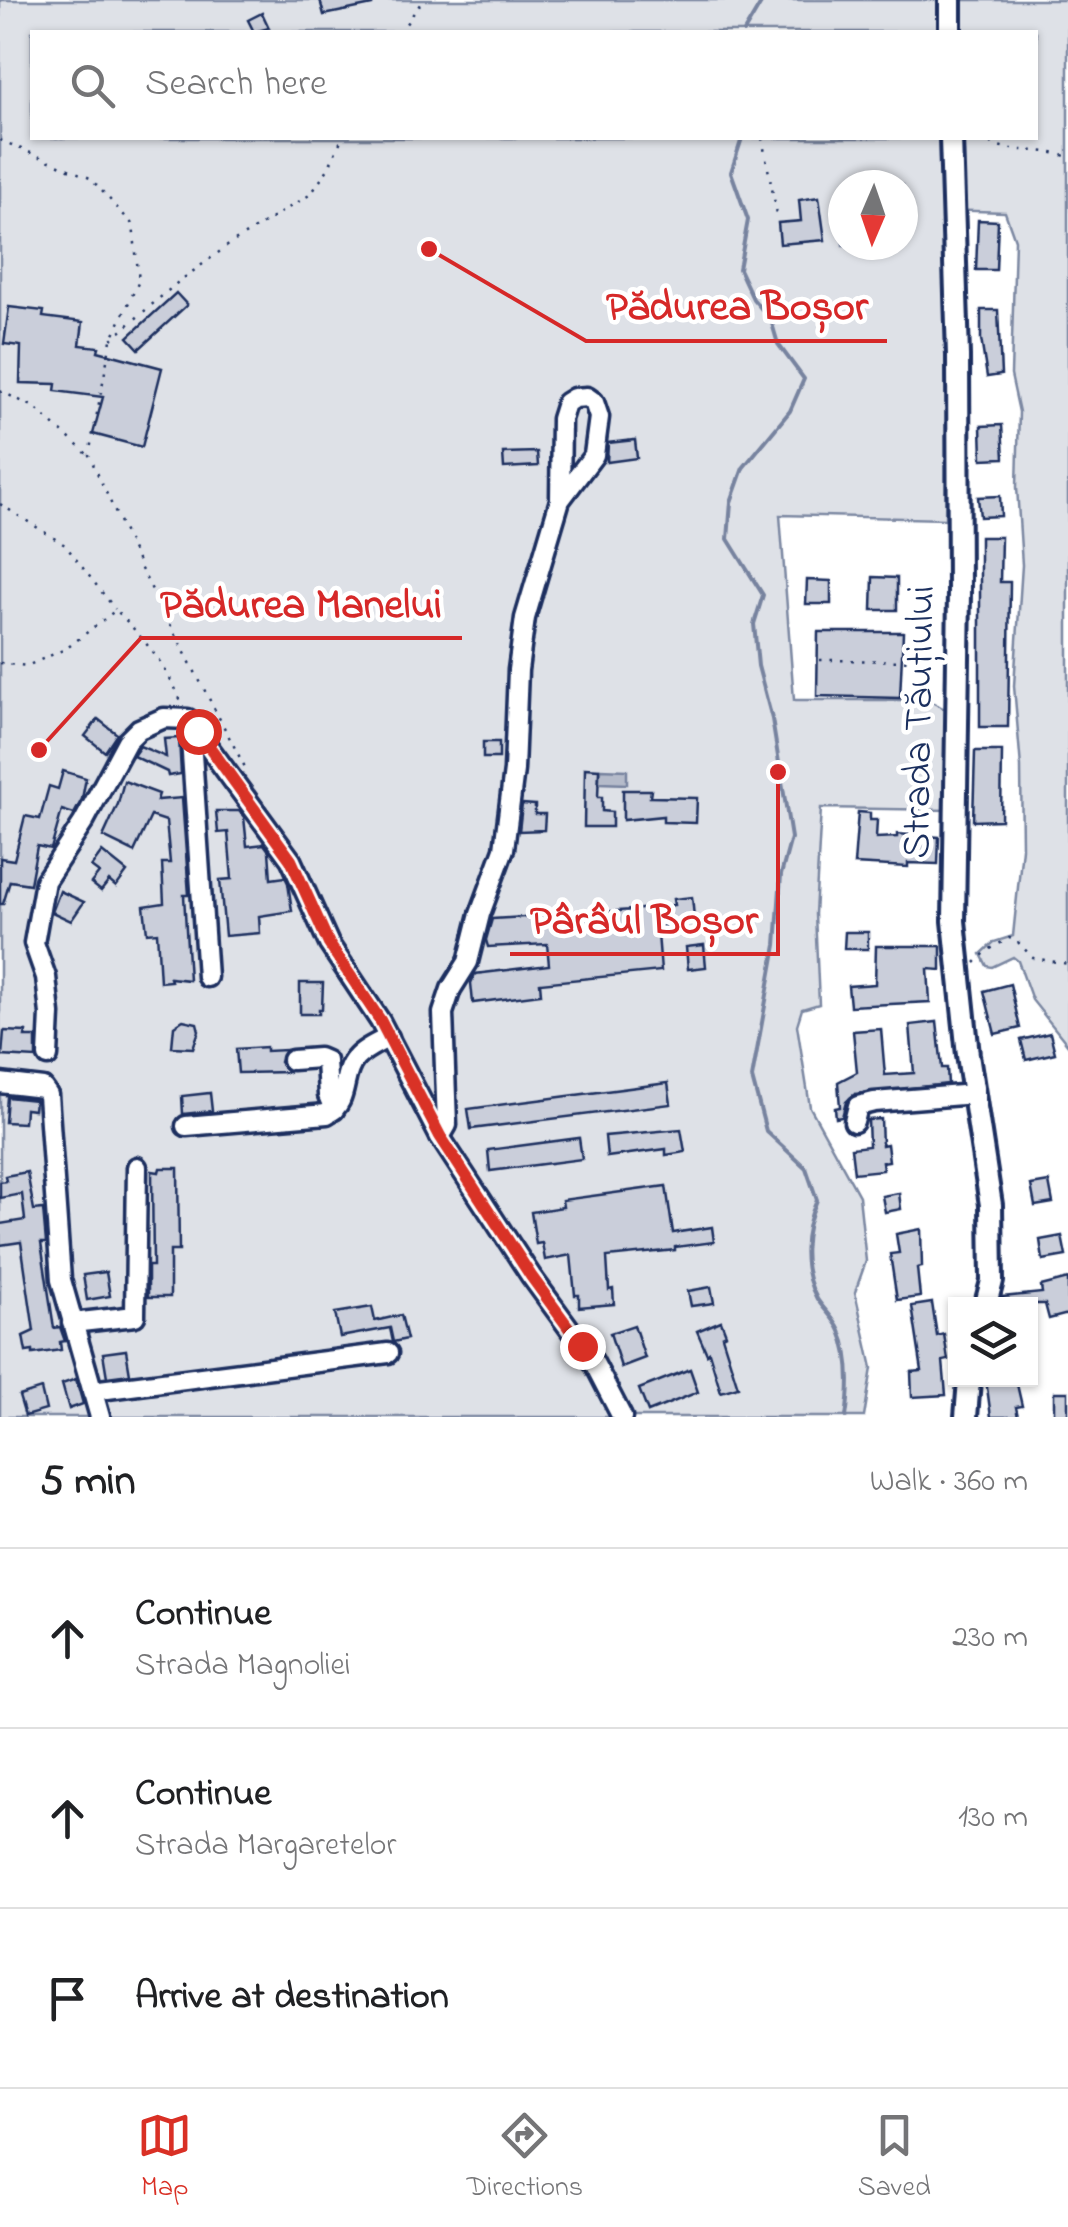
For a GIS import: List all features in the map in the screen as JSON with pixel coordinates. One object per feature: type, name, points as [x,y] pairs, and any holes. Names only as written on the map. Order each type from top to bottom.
[{"type":"main road","points":[[950,0],[950,30]]},
{"type":"main road","name":"Strada Tăuțiului","points":[[951,140],[958,356],[959,592],[954,921],[994,1239],[988,1297]]},
{"type":"main road","points":[[966,1417],[968,1387]]},
{"type":"street","points":[[440,1136],[447,1125],[443,1013],[451,989],[468,962],[480,914],[504,850],[514,770],[524,618],[560,500],[560,419],[566,402],[587,397],[594,402],[599,418],[594,455],[560,500]]},
{"type":"street","points":[[48,1056],[50,1014],[46,976],[34,944],[45,881],[83,823],[127,741],[139,729],[164,718],[193,725],[291,860],[329,944],[390,1037],[440,1136],[531,1276],[593,1361],[622,1417]]},
{"type":"street","points":[[193,725],[207,977]]},
{"type":"street","points":[[186,1126],[327,1114],[342,1100],[349,1068],[357,1056],[390,1037]]},
{"type":"street","points":[[292,1060],[320,1058],[326,1062],[328,1095],[334,1110]]},
{"type":"street","points":[[0,1083],[46,1090],[60,1280],[100,1417]]},
{"type":"street","points":[[854,1122],[858,1106],[874,1102],[974,1094]]},
{"type":"street","points":[[72,1323],[135,1316],[137,1167]]},
{"type":"street","points":[[92,1391],[388,1353]]},
{"type":"path","points":[[401,30],[423,0]]},
{"type":"path","points":[[0,140],[90,178],[133,225],[140,281],[111,340],[89,456]]},
{"type":"path","points":[[111,340],[177,282],[310,194],[328,169],[341,140]]},
{"type":"path","points":[[762,140],[777,214]]},
{"type":"path","points":[[984,140],[998,148],[1048,150],[1068,157]]},
{"type":"path","points":[[0,391],[34,407],[89,456],[141,569],[251,780]]},
{"type":"path","points":[[0,504],[65,545],[144,639],[174,684],[193,725]]},
{"type":"path","points":[[0,663],[27,666],[67,648],[116,610]]},
{"type":"path","points":[[820,660],[929,661]]},
{"type":"path","points":[[960,984],[987,951],[1009,938],[1033,958],[1068,964]]},
{"type":"shaded area","points":[[0,0],[1068,0],[1068,1045],[1032,1000],[1018,961],[1013,957],[992,967],[987,966],[981,954],[994,942],[1013,936],[1022,848],[1014,686],[1022,565],[1017,487],[1019,412],[1011,375],[1015,240],[1005,212],[945,210],[945,519],[780,515],[794,700],[928,700],[952,713],[950,810],[821,808],[815,914],[819,1004],[802,1009],[797,1025],[810,1107],[859,1196],[866,1261],[855,1292],[872,1368],[864,1417],[0,1417]]},
{"type":"water","points":[[600,769],[627,770],[627,784],[599,783]]},
{"type":"building","points":[[320,0],[371,0],[372,5],[324,15]]},
{"type":"building","points":[[262,13],[269,28],[253,30],[248,20]]},
{"type":"building","points":[[819,197],[825,240],[780,244],[778,223],[801,221],[799,200]]},
{"type":"building","points":[[978,220],[998,221],[996,270],[976,270]]},
{"type":"building","points":[[176,293],[187,305],[139,349],[128,337]]},
{"type":"building","points":[[9,307],[44,311],[43,317],[83,322],[80,345],[99,347],[98,351],[162,368],[142,447],[93,434],[103,397],[55,391],[56,384],[20,383],[21,346],[4,344]]},
{"type":"building","points":[[981,310],[998,310],[1001,375],[987,377]]},
{"type":"building","points":[[1002,425],[1004,458],[982,459],[981,426]]},
{"type":"building","points":[[635,440],[637,458],[607,462],[608,443]]},
{"type":"building","points":[[537,452],[538,466],[504,468],[503,453]]},
{"type":"building","points":[[1000,496],[1001,516],[980,517],[978,497]]},
{"type":"building","points":[[980,537],[1001,537],[1000,582],[1010,582],[1008,727],[980,727]]},
{"type":"building","points":[[873,577],[897,578],[897,610],[872,610]]},
{"type":"building","points":[[807,580],[831,581],[831,604],[806,604]]},
{"type":"building","points":[[818,632],[903,632],[900,698],[817,696]]},
{"type":"building","points":[[98,719],[117,734],[105,752],[85,736]]},
{"type":"building","points":[[179,738],[181,774],[168,776],[133,756],[140,746],[166,757],[164,739]]},
{"type":"building","points":[[483,742],[499,742],[499,758],[483,758]]},
{"type":"building","points":[[975,751],[1002,751],[1001,820],[973,821]]},
{"type":"building","points":[[585,768],[599,769],[598,797],[602,797],[602,811],[612,812],[612,827],[584,827]]},
{"type":"building","points":[[63,771],[86,778],[82,799],[74,814],[62,810],[51,849],[37,846],[30,884],[10,881],[0,904],[0,858],[14,860],[25,816],[40,819],[49,786],[58,789]]},
{"type":"building","points":[[124,781],[159,794],[157,800],[182,798],[189,895],[184,895],[189,980],[170,978],[171,981],[160,982],[157,932],[147,933],[144,906],[164,903],[162,863],[170,863],[166,821],[151,816],[134,852],[103,837]]},
{"type":"building","points":[[623,790],[651,790],[650,797],[697,798],[696,823],[663,822],[663,816],[623,820]]},
{"type":"building","points":[[522,804],[535,805],[535,814],[545,814],[544,830],[519,831]]},
{"type":"building","points":[[216,811],[239,811],[244,817],[247,846],[264,844],[269,851],[271,879],[285,877],[288,883],[292,911],[259,916],[260,933],[225,936],[220,880],[232,879],[228,832],[218,833]]},
{"type":"building","points":[[858,812],[870,813],[870,820],[877,820],[876,838],[897,834],[939,837],[938,864],[854,864]]},
{"type":"building","points":[[102,852],[127,872],[116,887],[109,881],[101,891],[91,883],[99,873],[91,867]]},
{"type":"building","points":[[60,891],[84,902],[71,921],[52,912]]},
{"type":"building","points":[[692,897],[694,917],[683,918],[684,925],[661,927],[662,934],[658,934],[661,971],[540,983],[541,994],[473,1003],[471,983],[475,974],[549,965],[547,944],[488,947],[492,919],[633,910],[674,905],[673,899]]},
{"type":"building","points":[[845,932],[868,932],[868,949],[844,949]]},
{"type":"building","points":[[704,945],[706,967],[688,969],[686,947]]},
{"type":"building","points":[[876,946],[941,946],[941,970],[928,969],[930,1002],[850,1006],[848,986],[875,984]]},
{"type":"building","points":[[300,983],[323,983],[319,1014],[300,1014]]},
{"type":"building","points":[[1010,984],[1020,1028],[995,1034],[984,991]]},
{"type":"building","points":[[183,1020],[197,1023],[199,1031],[193,1048],[172,1047],[174,1026]]},
{"type":"building","points":[[937,1022],[942,1068],[947,1068],[948,1084],[855,1094],[846,1102],[842,1117],[836,1118],[835,1108],[840,1107],[838,1082],[857,1072],[853,1031],[881,1029],[885,1075],[914,1073],[910,1025]]},
{"type":"building","points":[[4,1031],[26,1032],[25,1037],[36,1037],[36,1058],[2,1056]]},
{"type":"building","points":[[1050,1033],[1055,1053],[1026,1060],[1021,1040]]},
{"type":"building","points":[[266,1047],[266,1051],[285,1050],[280,1062],[288,1072],[238,1073],[236,1049]]},
{"type":"building","points":[[668,1083],[671,1104],[471,1129],[468,1109]]},
{"type":"building","points":[[210,1093],[212,1111],[183,1114],[182,1096]]},
{"type":"building","points":[[7,1097],[35,1100],[34,1110],[25,1109],[24,1123],[5,1122]]},
{"type":"building","points":[[881,1119],[882,1145],[887,1144],[889,1161],[882,1162],[883,1170],[854,1173],[851,1148],[869,1146],[868,1120]]},
{"type":"building","points":[[681,1129],[685,1152],[666,1155],[666,1149],[607,1157],[605,1136]]},
{"type":"building","points":[[579,1138],[582,1159],[490,1171],[488,1150]]},
{"type":"building","points":[[160,1168],[178,1168],[179,1251],[170,1251],[170,1297],[148,1297],[148,1266],[153,1266],[152,1171],[159,1172]]},
{"type":"building","points":[[27,1172],[34,1210],[43,1209],[46,1243],[41,1243],[54,1328],[60,1327],[65,1341],[60,1342],[61,1350],[33,1354],[26,1352],[23,1336],[34,1331],[21,1242],[0,1245],[0,1224],[25,1220],[22,1194],[0,1198],[0,1182],[6,1181],[5,1176]]},
{"type":"building","points":[[1049,1182],[1053,1203],[1035,1206],[1031,1185]]},
{"type":"building","points":[[666,1186],[673,1233],[712,1227],[714,1242],[607,1257],[614,1304],[579,1307],[571,1255],[545,1260],[542,1243],[536,1244],[531,1212],[563,1207],[562,1200]]},
{"type":"building","points":[[899,1193],[901,1209],[885,1212],[882,1196]]},
{"type":"building","points":[[921,1229],[922,1267],[917,1268],[920,1297],[897,1300],[890,1254],[899,1253],[896,1234]]},
{"type":"building","points":[[1062,1236],[1066,1256],[1043,1260],[1040,1240]]},
{"type":"building","points":[[106,1272],[110,1296],[87,1300],[83,1275]]},
{"type":"building","points":[[1068,1279],[1068,1314],[1049,1319],[1045,1304],[1038,1304],[1038,1297],[1003,1297],[1042,1293],[1041,1286]]},
{"type":"building","points":[[711,1287],[714,1303],[691,1306],[688,1291]]},
{"type":"building","points":[[932,1303],[937,1336],[944,1334],[948,1360],[943,1361],[946,1395],[912,1397],[911,1372],[922,1371],[912,1306]]},
{"type":"building","points":[[372,1307],[375,1321],[401,1315],[407,1339],[393,1342],[390,1328],[340,1337],[335,1313]]},
{"type":"building","points":[[721,1321],[738,1387],[721,1392],[709,1352],[697,1331]]},
{"type":"building","points":[[634,1325],[645,1358],[621,1367],[610,1333]]},
{"type":"building","points":[[126,1350],[130,1374],[107,1377],[103,1353]]},
{"type":"building","points":[[690,1369],[698,1392],[648,1412],[639,1389]]},
{"type":"building","points":[[76,1379],[83,1404],[69,1409],[62,1384]]},
{"type":"building","points":[[987,1387],[1018,1387],[1022,1406],[1016,1407],[1018,1417],[991,1417]]},
{"type":"building","points":[[41,1389],[46,1410],[25,1416],[19,1396]]},
{"type":"building","points":[[1054,1392],[1068,1392],[1068,1417],[1054,1417]]},
{"type":"waterway","points":[[745,30],[763,0]]},
{"type":"waterway","points":[[741,140],[731,172],[748,220],[739,269],[753,299],[771,320],[778,344],[804,379],[790,411],[743,468],[731,502],[728,539],[763,595],[754,624],[758,666],[772,719],[791,838],[781,875],[776,945],[752,1078],[766,1131],[806,1168],[817,1200],[806,1237],[806,1262],[817,1299],[844,1341],[849,1373],[846,1417]]},
{"type":"place","name":"Pădurea Boșor","points":[[429,249]]},
{"type":"place","name":"Pădurea Manelui","points":[[39,750]]},
{"type":"place","name":"Pârâul Boșor","points":[[778,772]]},
{"type":"route","points":[[198,731],[291,860],[329,944],[390,1037],[440,1136],[531,1276],[582,1346]]}]
